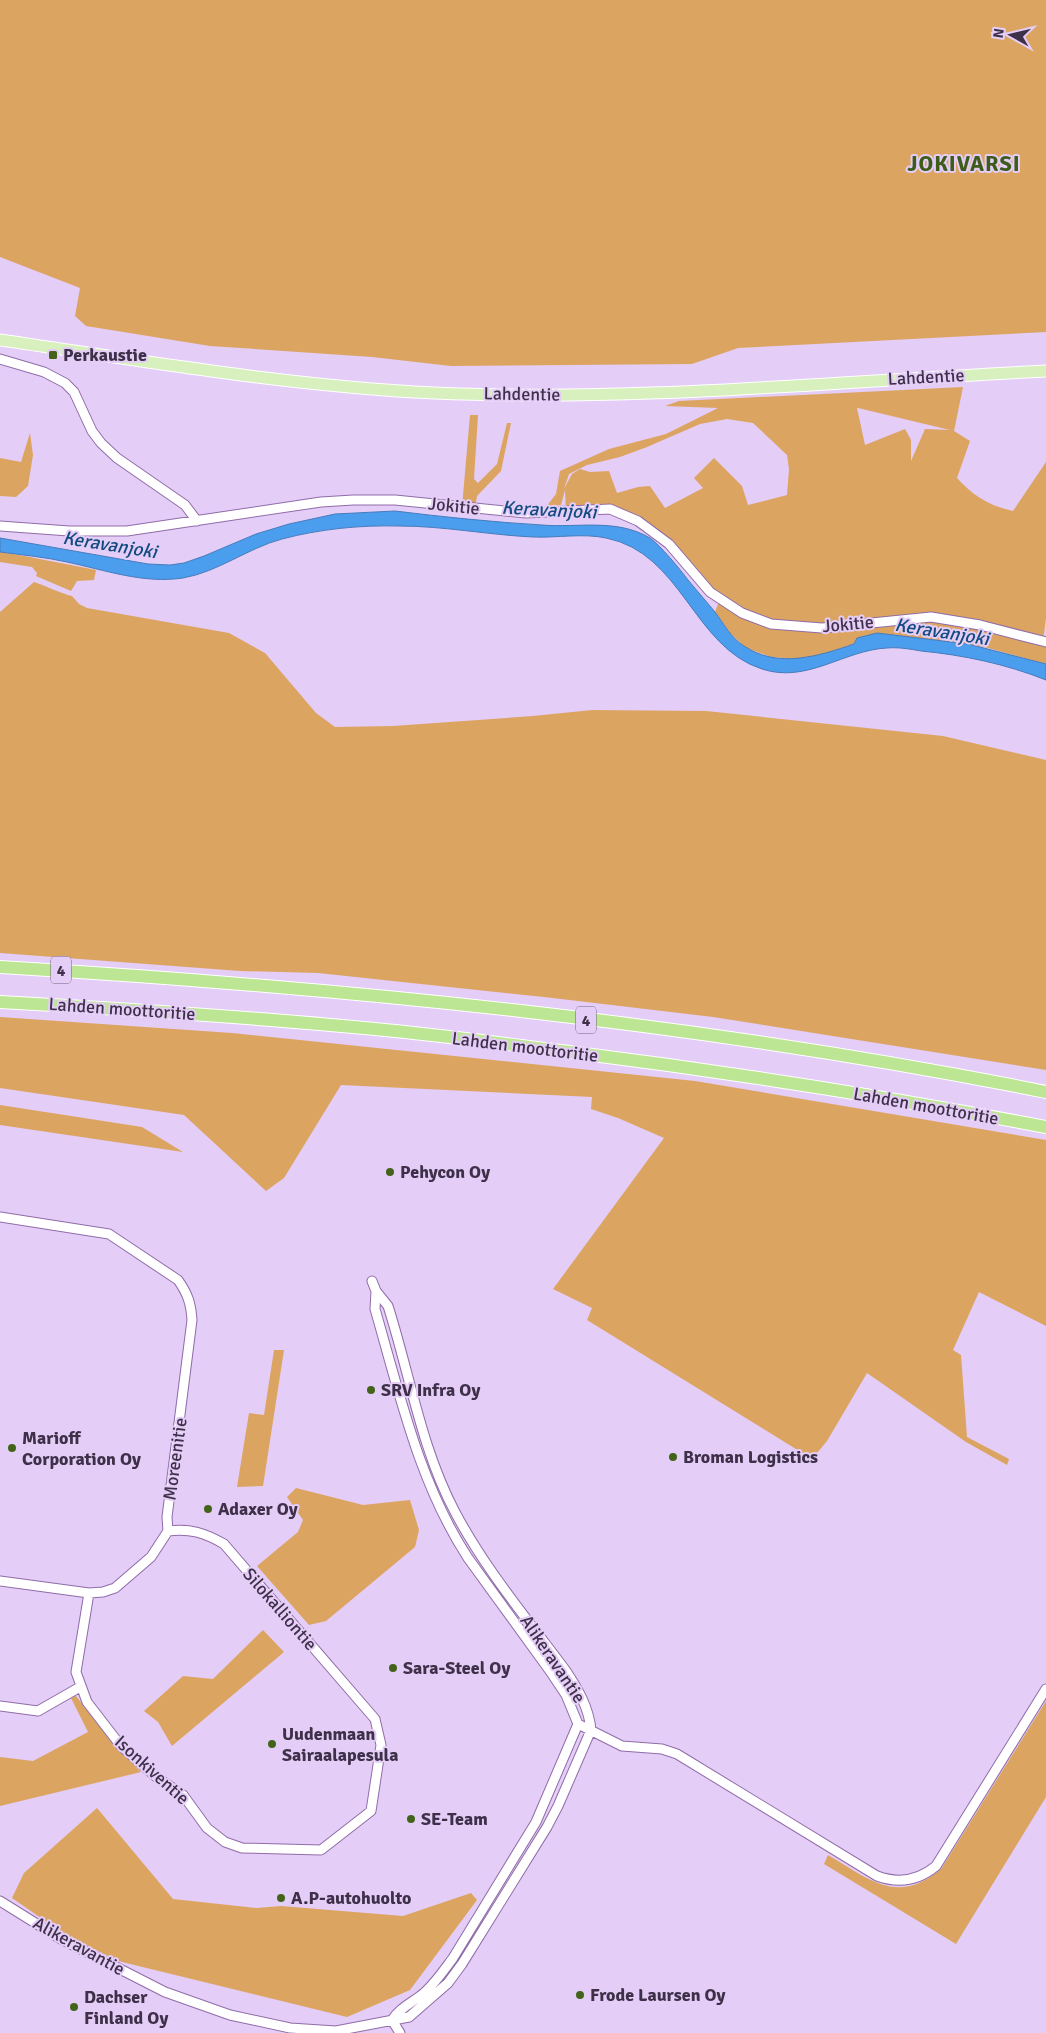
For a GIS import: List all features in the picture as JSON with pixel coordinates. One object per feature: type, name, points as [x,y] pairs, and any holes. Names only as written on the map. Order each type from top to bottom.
[{"type":"highway","name":"Lahden moottoritie","points":[[0,967],[247,983],[472,1006],[705,1035],[956,1074],[1046,1092]]},
{"type":"highway","name":"Lahden moottoritie","points":[[0,1002],[233,1017],[377,1029],[476,1040],[695,1068],[950,1109],[1046,1127]]},
{"type":"main road","name":"Lahdentie","points":[[0,340],[282,380],[434,393],[631,395],[1046,371]]},
{"type":"street","points":[[0,359],[44,372],[65,383],[74,392],[92,431],[101,443],[117,458],[185,505],[197,521]]},
{"type":"street","name":"Jokitie","points":[[0,526],[69,531],[127,530],[321,502],[353,500],[395,500],[526,513],[610,509],[638,521],[669,544],[710,592],[742,613],[771,624],[822,628],[930,617],[980,625],[1046,642]]},
{"type":"street","name":"Moreenitie","points":[[0,1217],[109,1234],[178,1280],[186,1292],[191,1303],[191,1340],[167,1517],[168,1531]]},
{"type":"street","name":"Alikeravantie","points":[[0,1900],[61,1939],[165,1992],[230,2015],[290,2028],[336,2031],[409,2018],[448,1983],[462,1964],[547,1827],[591,1730],[590,1717],[578,1690],[481,1554],[454,1512],[424,1436],[388,1306],[376,1291],[372,1281]]},
{"type":"street","name":"Alikeravantie","points":[[376,1291],[378,1318],[422,1466],[436,1500],[468,1558],[566,1695],[578,1724],[536,1822],[453,1958],[424,1992],[397,2011],[392,2020]]},
{"type":"street","name":"Silokalliontie","points":[[168,1531],[179,1530],[206,1534],[224,1544],[375,1719]]},
{"type":"street","points":[[0,1581],[89,1593],[103,1592],[115,1588],[151,1557],[168,1531]]},
{"type":"street","name":"Isonkiventie","points":[[89,1593],[76,1672],[87,1702],[121,1746],[155,1776],[184,1795],[208,1828],[225,1842],[242,1848],[321,1850],[371,1811],[381,1745],[375,1719]]},
{"type":"street","points":[[0,1706],[38,1711],[80,1686]]},
{"type":"street","points":[[578,1724],[622,1746],[662,1749],[677,1754],[877,1876],[889,1880],[903,1881],[921,1876],[936,1866],[1046,1689]]},
{"type":"street","points":[[392,2020],[400,2033]]},
{"type":"shaded area","points":[[0,0],[1046,0],[1046,332],[738,348],[692,364],[451,366],[372,357],[210,346],[86,326],[75,316],[80,288],[0,257]]},
{"type":"shaded area","points":[[963,387],[954,431],[970,441],[957,478],[969,490],[989,503],[1013,511],[1046,462],[1046,618],[1043,642],[1046,642],[1046,664],[984,647],[909,637],[854,644],[818,656],[797,659],[771,657],[746,648],[731,634],[715,612],[720,599],[669,544],[610,509],[566,511],[565,490],[561,505],[546,507],[556,494],[560,471],[609,449],[666,434],[718,408],[665,406],[679,401]],"holes":[[[858,408],[950,430],[925,429],[911,461],[911,440],[905,429],[865,445]],[[727,419],[753,423],[787,455],[789,469],[787,495],[748,505],[742,486],[714,458],[694,478],[703,488],[665,508],[650,486],[638,487],[617,493],[609,471],[590,472],[580,469],[572,474],[564,489],[569,474],[587,465],[620,457],[700,424]]]},
{"type":"shaded area","points":[[470,415],[478,415],[474,479],[478,483],[497,464],[507,423],[511,423],[501,471],[477,496],[475,509],[462,507]]},
{"type":"shaded area","points":[[30,433],[33,455],[28,486],[16,497],[0,496],[0,458],[21,462]]},
{"type":"shaded area","points":[[0,552],[96,570],[94,580],[77,581],[71,591],[36,576],[37,573],[32,567],[0,562]]},
{"type":"shaded area","points":[[34,582],[72,596],[79,604],[87,608],[229,633],[265,653],[316,713],[335,727],[393,726],[592,710],[706,711],[943,736],[1046,760],[1046,1070],[713,1017],[544,997],[318,973],[240,971],[0,953],[0,612]]},
{"type":"shaded area","points":[[0,1017],[232,1033],[695,1081],[1046,1140],[1046,1326],[979,1292],[953,1350],[961,1355],[967,1437],[1009,1459],[1007,1465],[966,1442],[867,1373],[827,1441],[812,1459],[587,1320],[592,1308],[553,1289],[664,1138],[618,1118],[591,1109],[592,1097],[341,1085],[284,1178],[266,1191],[184,1115],[0,1088]]},
{"type":"shaded area","points":[[0,1105],[142,1127],[183,1152],[0,1125]]},
{"type":"shaded area","points":[[274,1350],[284,1350],[263,1486],[237,1487],[249,1413],[264,1415]]},
{"type":"shaded area","points":[[296,1488],[363,1505],[410,1500],[419,1530],[415,1547],[326,1621],[309,1625],[257,1566],[298,1532],[303,1520],[287,1497]]},
{"type":"shaded area","points":[[263,1630],[284,1652],[172,1746],[158,1722],[144,1711],[183,1676],[213,1679]]},
{"type":"shaded area","points":[[70,1696],[76,1696],[111,1741],[141,1772],[0,1806],[0,1757],[33,1761],[88,1732]]},
{"type":"shaded area","points":[[1046,1701],[1046,1797],[956,1944],[824,1864],[828,1855],[870,1880],[883,1885],[897,1887],[911,1886],[925,1880],[941,1869]]},
{"type":"shaded area","points":[[97,1808],[173,1899],[257,1908],[281,1906],[403,1916],[471,1893],[477,1900],[410,1990],[347,2017],[118,1961],[64,1934],[12,1898],[24,1873]]},
{"type":"water","points":[[395,511],[523,524],[610,526],[637,532],[650,538],[664,551],[735,639],[757,653],[771,657],[799,658],[827,653],[854,644],[857,638],[877,633],[968,644],[1046,664],[1046,680],[1016,669],[984,661],[895,648],[871,650],[825,665],[794,672],[762,669],[739,658],[719,641],[702,622],[671,580],[653,562],[632,547],[606,538],[579,536],[533,537],[416,526],[340,528],[282,539],[257,548],[208,571],[183,578],[168,579],[139,578],[59,560],[0,552],[0,538],[148,564],[170,565],[184,563],[256,534],[289,524],[335,514]]},
{"type":"place","name":"Perkaustie","points":[[53,355]]},
{"type":"place","name":"Pehycon Oy","points":[[390,1172]]},
{"type":"place","name":"SRV Infra Oy","points":[[371,1390]]},
{"type":"place","name":"Marioff Corporation Oy","points":[[12,1448]]},
{"type":"place","name":"Broman Logistics","points":[[673,1457]]},
{"type":"place","name":"Adaxer Oy","points":[[208,1509]]},
{"type":"place","name":"Sara-Steel Oy","points":[[393,1668]]},
{"type":"place","name":"Uudenmaan Sairaalapesula","points":[[272,1744]]},
{"type":"place","name":"SE-Team","points":[[411,1819]]},
{"type":"place","name":"A.P-autohuolto","points":[[281,1898]]},
{"type":"place","name":"Frode Laursen Oy","points":[[580,1995]]},
{"type":"place","name":"Dachser Finland Oy","points":[[74,2007]]},
{"type":"district","name":"JOKIVARSI","points":[[964,163]]},
{"type":"water label","name":"Keravanjoki","points":[[549,509]]},
{"type":"water label","name":"Keravanjoki","points":[[110,544]]},
{"type":"water label","name":"Keravanjoki","points":[[942,631]]}]
